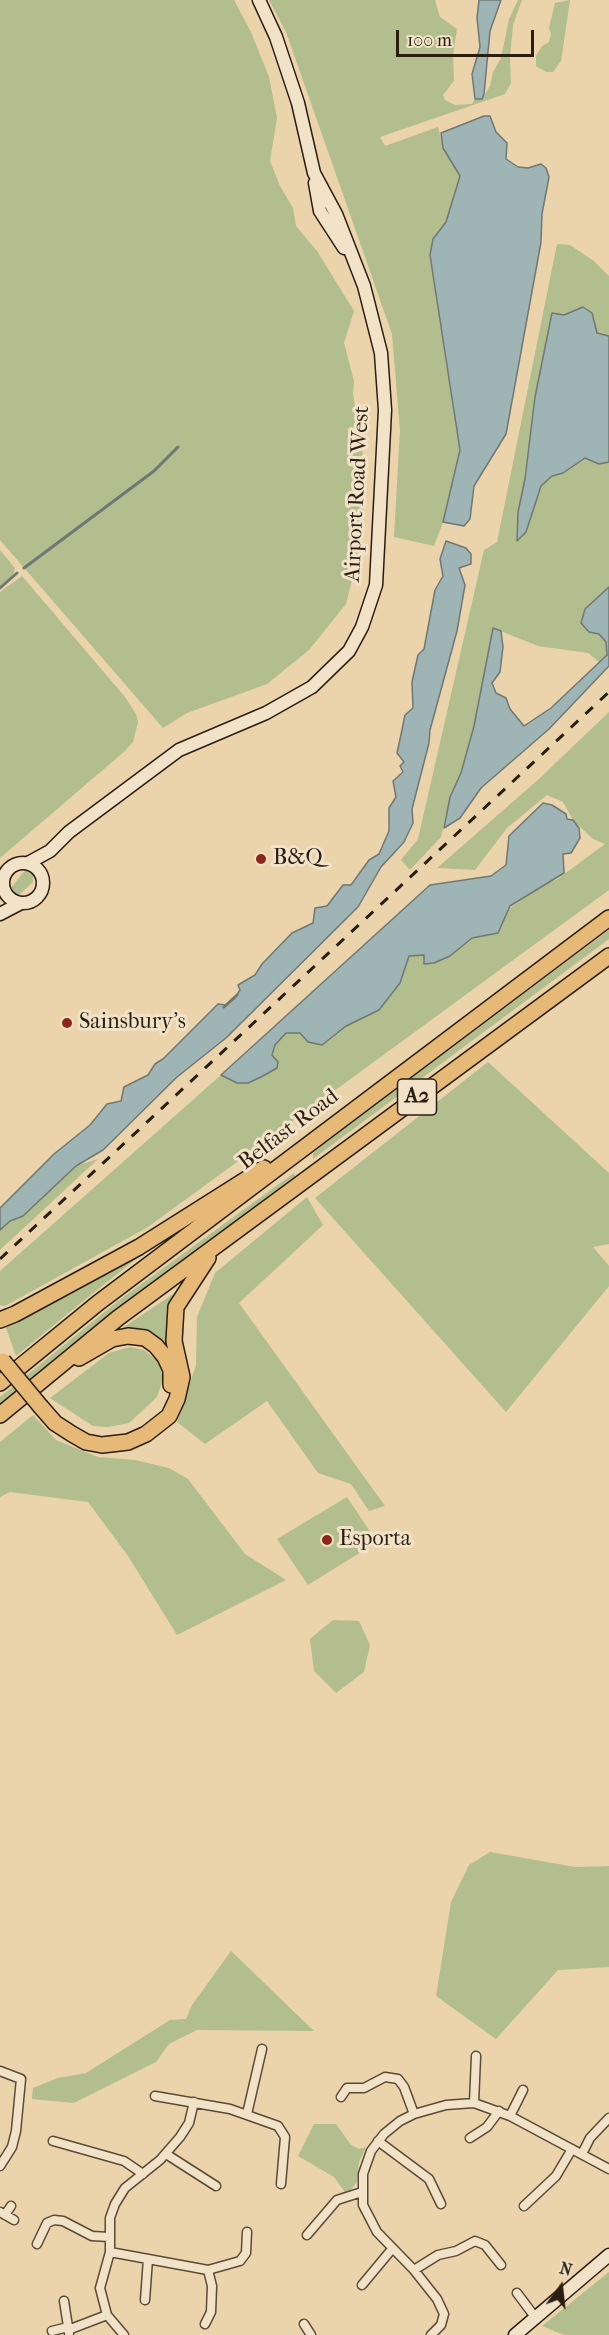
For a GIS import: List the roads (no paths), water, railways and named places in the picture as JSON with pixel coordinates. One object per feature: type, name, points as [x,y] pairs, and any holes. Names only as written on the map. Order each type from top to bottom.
[{"type":"highway","name":"Belfast Road","points":[[0,1383],[98,1303],[609,918]]},
{"type":"highway","name":"A2","points":[[0,1415],[118,1318],[609,956]]},
{"type":"highway","points":[[0,1320],[139,1247],[251,1174],[294,1155]]},
{"type":"highway","points":[[1,1358],[55,1423],[87,1442],[102,1445],[128,1442],[169,1416],[177,1399],[182,1377],[174,1341],[176,1307],[199,1270],[226,1239]]},
{"type":"highway","points":[[52,1371],[112,1339],[128,1336],[145,1338],[162,1352],[171,1370],[171,1384],[155,1427]]},
{"type":"street","name":"Airport Road West","points":[[28,863],[50,851],[69,832],[179,750],[275,709],[312,687],[349,651],[362,627],[376,585],[382,493],[385,381],[370,306],[354,263],[320,211],[298,102],[276,37],[259,0]]},
{"type":"street","name":"Airport Road West","points":[[42,877],[50,851]]},
{"type":"street","points":[[0,914],[38,896],[43,886],[42,877],[34,866],[28,863],[9,868],[3,880],[2,894],[21,903]]},
{"type":"street","points":[[247,2114],[262,2049]]},
{"type":"street","points":[[474,2103],[476,2056]]},
{"type":"street","points":[[0,2071],[21,2079],[16,2131],[12,2147],[0,2166]]},
{"type":"street","points":[[341,2097],[347,2088],[364,2088],[385,2077],[398,2079],[404,2087],[414,2114]]},
{"type":"street","points":[[510,2116],[523,2090]]},
{"type":"street","points":[[155,2096],[247,2114],[278,2126],[285,2137],[281,2184]]},
{"type":"street","points":[[124,2335],[107,2315],[100,2288],[110,2252],[110,2218],[125,2188],[166,2154],[189,2123],[194,2102]]},
{"type":"street","points":[[431,2335],[441,2325],[444,2314],[436,2299],[369,2219],[362,2193],[363,2174],[371,2151],[378,2141],[400,2121],[414,2114],[446,2105],[474,2103],[510,2116],[609,2169]]},
{"type":"street","points":[[470,2138],[487,2127],[499,2111]]},
{"type":"street","points":[[582,2154],[590,2138],[609,2118]]},
{"type":"street","points":[[53,2141],[124,2162],[143,2174]]},
{"type":"street","points":[[378,2141],[429,2179],[441,2204]]},
{"type":"street","points":[[524,2206],[556,2176],[572,2149]]},
{"type":"street","points":[[166,2154],[216,2186]]},
{"type":"street","points":[[307,2235],[337,2199],[362,2193]]},
{"type":"street","points":[[10,2206],[3,2213],[14,2220]]},
{"type":"street","points":[[37,2244],[47,2223],[54,2220],[63,2221],[92,2236],[109,2237]]},
{"type":"street","points":[[110,2252],[208,2270],[240,2261],[246,2253],[247,2232]]},
{"type":"street","points":[[414,2270],[438,2255],[456,2251],[475,2241],[485,2245],[501,2265]]},
{"type":"street","points":[[362,2285],[392,2249]]},
{"type":"street","points":[[515,2335],[609,2255]]},
{"type":"street","points":[[145,2300],[148,2259]]},
{"type":"street","points":[[205,2324],[211,2312],[212,2286],[208,2270]]},
{"type":"street","points":[[517,2293],[535,2317]]},
{"type":"street","points":[[63,2301],[69,2331]]},
{"type":"street","points":[[52,2331],[69,2331],[107,2315]]},
{"type":"street","points":[[304,2324],[311,2335]]},
{"type":"waterway","points":[[24,568],[154,471],[178,447]]},
{"type":"waterway","points":[[0,588],[17,573]]},
{"type":"waterway","points":[[224,1007],[237,995]]},
{"type":"railway","points":[[0,1259],[609,692]]},
{"type":"place","name":"B&Q","points":[[261,859]]},
{"type":"place","name":"Sainsbury's","points":[[67,1023]]},
{"type":"place","name":"Esporta","points":[[327,1540]]}]
